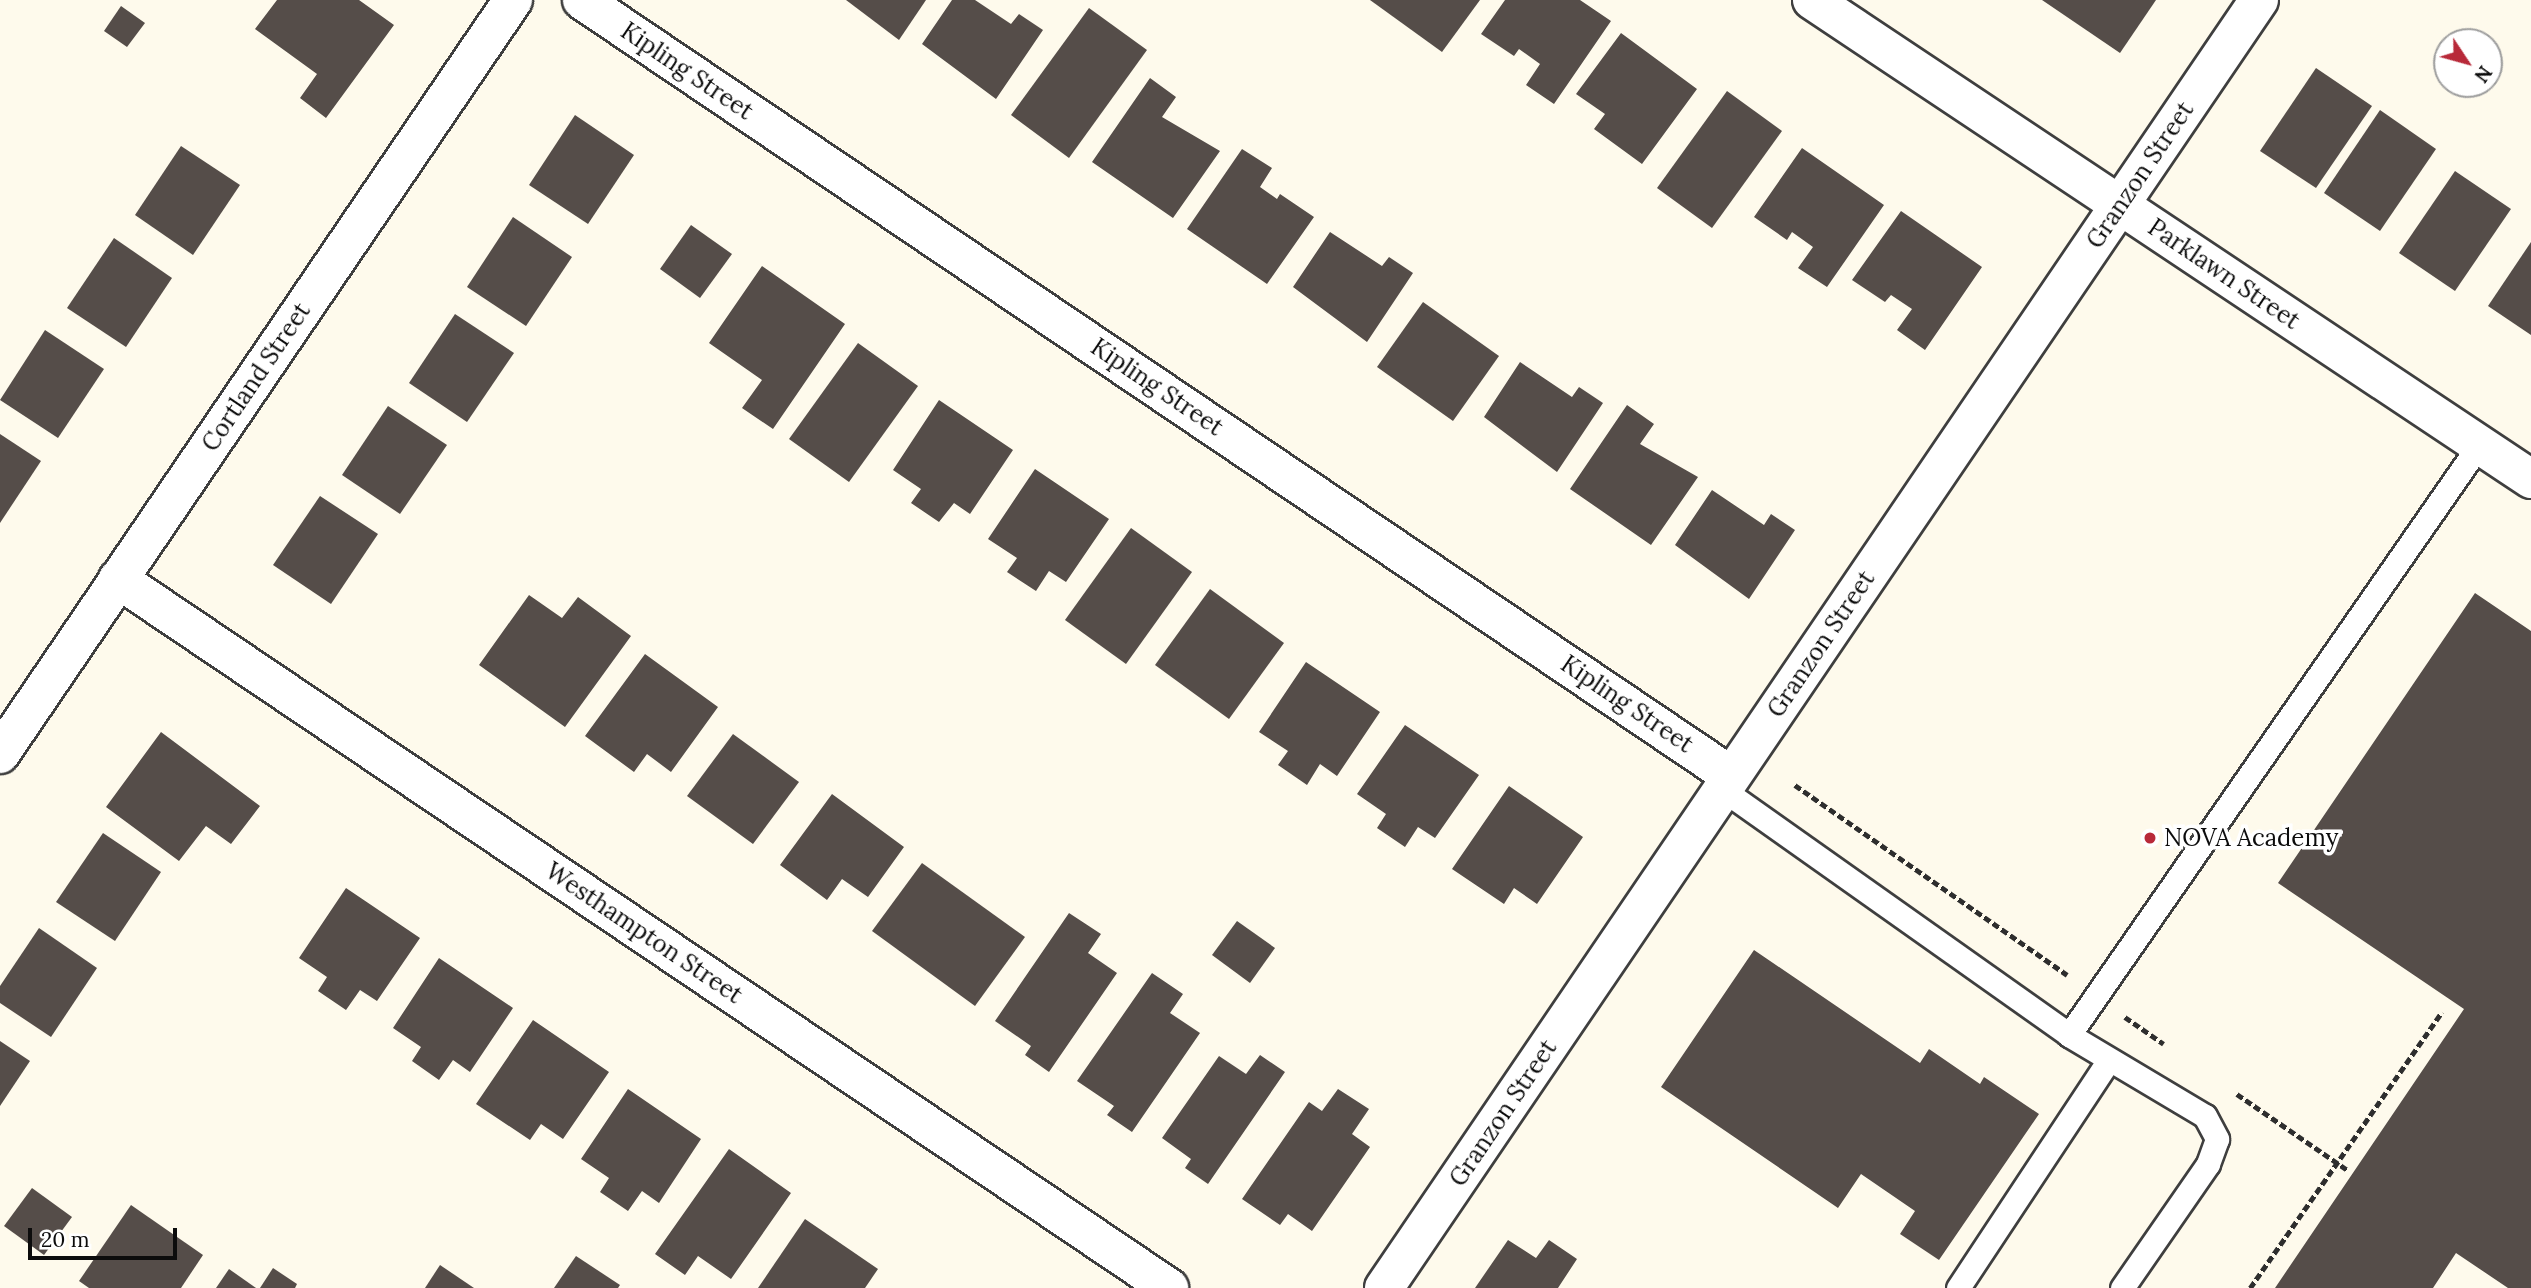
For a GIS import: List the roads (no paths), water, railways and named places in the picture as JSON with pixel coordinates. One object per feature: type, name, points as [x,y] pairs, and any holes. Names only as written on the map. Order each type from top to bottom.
[{"type":"street","name":"Cortland Street","points":[[0,754],[513,0]]},
{"type":"street","name":"Kipling Street","points":[[582,0],[1726,783]]},
{"type":"street","name":"Parklawn Street","points":[[1812,0],[2531,480]]},
{"type":"street","name":"Granzon Street","points":[[1384,1288],[2259,0]]},
{"type":"street","name":"Westhampton Street","points":[[118,579],[1169,1288]]},
{"type":"lane","points":[[2069,1035],[2479,445]]},
{"type":"lane","points":[[1726,783],[2069,1035],[2108,1061],[2205,1116],[2217,1139],[2208,1164],[2122,1288]]},
{"type":"lane","points":[[1958,1288],[2108,1061]]},
{"type":"place","name":"NOVA Academy","points":[[2150,838]]}]
